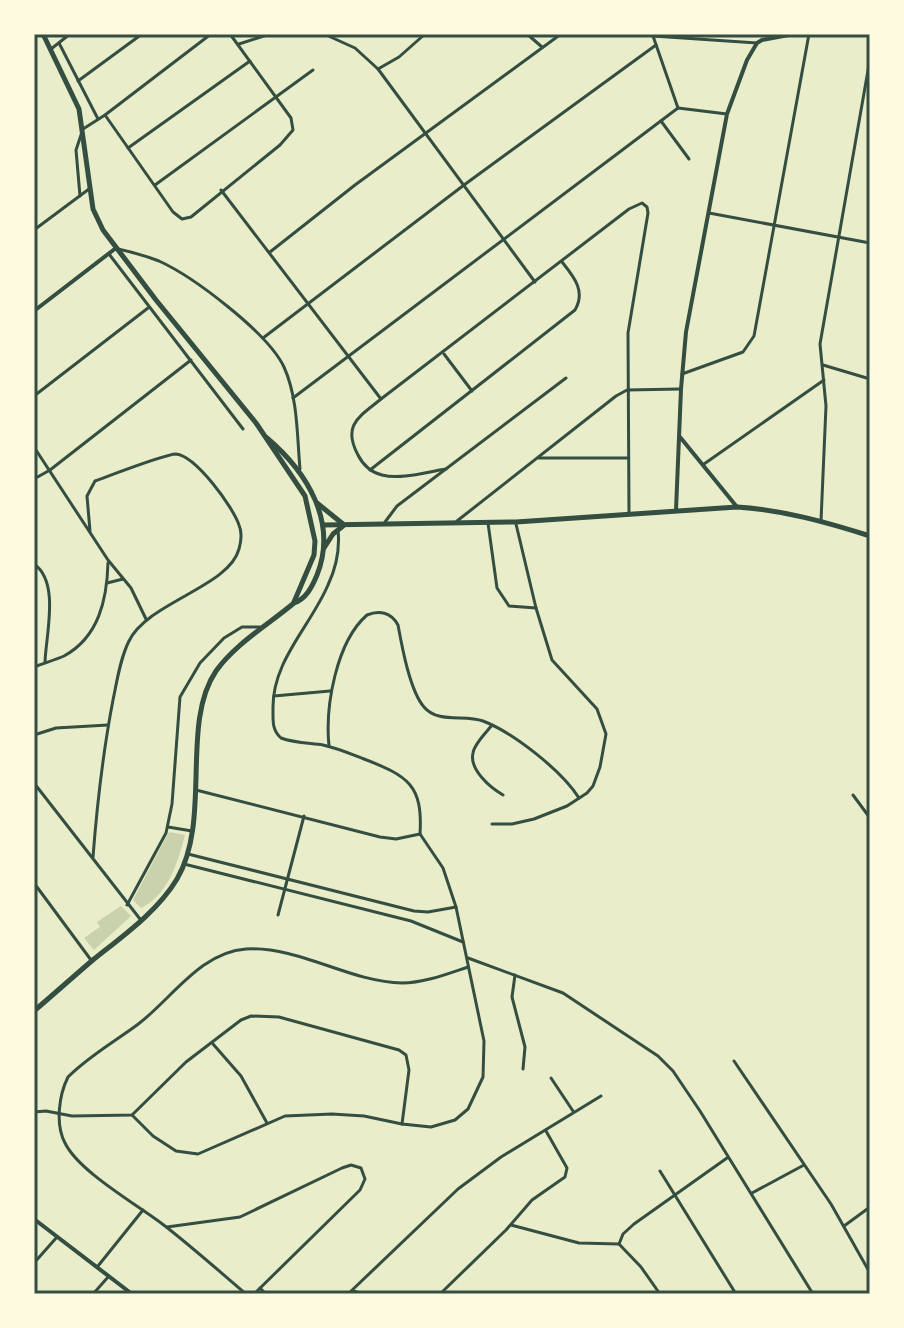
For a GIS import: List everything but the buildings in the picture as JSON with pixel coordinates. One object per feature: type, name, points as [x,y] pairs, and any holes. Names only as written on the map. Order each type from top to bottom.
[{"type":"main road","points":[[34,1011],[141,920],[176,881],[188,854],[192,831],[198,745],[207,689],[224,661],[305,596],[313,586],[324,549],[323,525],[317,503],[300,473],[267,438],[103,230],[93,209],[83,129],[75,101],[43,34]]},
{"type":"main road","points":[[267,438],[305,496],[311,512],[314,555],[294,603]]},
{"type":"main road","points":[[317,503],[344,525]]},
{"type":"main road","points":[[311,512],[323,525],[384,525],[516,522],[737,507],[767,509],[870,536]]},
{"type":"main road","points":[[315,541],[323,525]]},
{"type":"main road","points":[[324,549],[344,525]]},
{"type":"street","points":[[50,50],[70,34]]},
{"type":"street","points":[[78,81],[142,34]]},
{"type":"street","points":[[80,196],[76,150],[83,129],[211,34]]},
{"type":"street","points":[[105,115],[173,212],[182,219],[191,217],[289,137],[293,123],[230,34]]},
{"type":"street","points":[[238,45],[270,34]]},
{"type":"street","points":[[324,34],[355,48],[378,69],[535,282]]},
{"type":"street","points":[[378,69],[399,57],[425,34]]},
{"type":"street","points":[[527,34],[543,48]]},
{"type":"street","points":[[270,252],[355,185],[561,34]]},
{"type":"street","points":[[676,510],[686,332],[727,114],[747,60],[760,42],[759,34]]},
{"type":"street","points":[[678,108],[653,35],[760,42],[794,34]]},
{"type":"street","points":[[682,374],[743,352],[751,345],[809,34]]},
{"type":"street","points":[[59,43],[98,119]]},
{"type":"street","points":[[263,338],[464,185],[656,45]]},
{"type":"street","points":[[821,521],[826,406],[820,344],[870,59]]},
{"type":"street","points":[[128,148],[250,61]]},
{"type":"street","points":[[155,185],[313,70]]},
{"type":"street","points":[[293,398],[678,108],[727,114]]},
{"type":"street","points":[[661,121],[689,159]]},
{"type":"street","points":[[34,230],[89,189]]},
{"type":"street","points":[[221,190],[381,399]]},
{"type":"street","points":[[446,469],[392,476],[370,470],[351,442],[350,432],[363,414],[381,399],[639,203],[647,207],[628,333],[629,514]]},
{"type":"street","points":[[709,213],[870,243]]},
{"type":"street","points":[[35,309],[116,248],[160,262],[183,274],[263,338],[284,365],[293,398],[300,473]]},
{"type":"street","points":[[109,254],[243,429]]},
{"type":"street","points":[[370,470],[575,310],[581,294],[562,262]]},
{"type":"street","points":[[34,396],[148,307]]},
{"type":"street","points":[[444,354],[472,391]]},
{"type":"street","points":[[34,479],[50,470],[191,360]]},
{"type":"street","points":[[823,365],[870,379]]},
{"type":"street","points":[[384,525],[397,506],[566,378]]},
{"type":"street","points":[[704,464],[824,380]]},
{"type":"street","points":[[216,392],[224,383]]},
{"type":"street","points":[[454,523],[600,407],[627,390],[681,389]]},
{"type":"street","points":[[680,437],[737,507]]},
{"type":"street","points":[[34,447],[140,605],[146,619]]},
{"type":"street","points":[[90,531],[87,496],[95,481],[172,454],[194,463],[228,504],[241,532],[236,556],[206,583],[146,619],[130,639],[108,725],[93,857]]},
{"type":"street","points":[[539,458],[628,458]]},
{"type":"street","points":[[492,824],[525,822],[567,806],[579,798],[593,786],[606,742],[605,724],[597,709],[552,660],[516,522]]},
{"type":"street","points":[[488,523],[497,588],[509,606],[536,608]]},
{"type":"street","points":[[132,1115],[153,1136],[176,1151],[198,1154],[285,1116],[364,1116],[431,1127],[455,1120],[468,1109],[483,1077],[484,1041],[456,907],[443,868],[420,834],[420,807],[415,789],[391,769],[329,746],[281,738],[273,725],[273,696],[283,662],[328,587],[338,551],[338,530]]},
{"type":"street","points":[[34,667],[62,656],[90,634],[99,617],[107,583],[108,560]]},
{"type":"street","points":[[34,564],[49,584],[51,598],[45,662]]},
{"type":"street","points":[[107,583],[123,579]]},
{"type":"street","points":[[329,746],[327,721],[330,691],[350,637],[359,622],[373,612],[383,613],[392,616],[398,625],[422,706],[437,716],[480,720],[492,725],[556,770],[579,798]]},
{"type":"street","points":[[127,905],[158,852],[167,826],[172,804],[180,697],[200,663],[224,638],[242,627],[265,627]]},
{"type":"street","points":[[273,696],[330,691]]},
{"type":"street","points":[[34,735],[56,728],[108,725]]},
{"type":"street","points":[[492,725],[473,750],[473,760],[486,782],[503,795]]},
{"type":"street","points":[[34,783],[141,920]]},
{"type":"street","points":[[196,790],[380,837],[396,839],[420,834]]},
{"type":"street","points":[[853,795],[870,818]]},
{"type":"street","points":[[278,915],[304,816]]},
{"type":"street","points":[[167,826],[192,831]]},
{"type":"street","points":[[188,854],[422,912],[456,907]]},
{"type":"street","points":[[184,864],[411,921],[463,942]]},
{"type":"street","points":[[34,883],[92,961]]},
{"type":"street","points":[[347,904],[349,895]]},
{"type":"street","points":[[246,1294],[167,1227],[73,1155],[61,1135],[63,1087],[68,1077],[146,1018],[186,979],[237,951],[267,951],[297,956],[355,975],[400,983],[424,980],[468,967]]},
{"type":"street","points":[[467,958],[563,993],[658,1056],[673,1071],[700,1111],[813,1294]]},
{"type":"street","points":[[515,975],[512,997],[525,1047],[523,1069]]},
{"type":"street","points":[[34,1112],[72,1116],[132,1115],[165,1080],[241,1020],[262,1015],[399,1050],[409,1062],[402,1124]]},
{"type":"street","points":[[213,1044],[241,1076],[267,1123]]},
{"type":"street","points":[[734,1061],[844,1226],[870,1273]]},
{"type":"street","points":[[551,1078],[573,1112]]},
{"type":"street","points":[[349,1292],[458,1189],[501,1157],[601,1096]]},
{"type":"street","points":[[440,1294],[511,1225],[532,1200],[565,1177],[567,1168],[546,1130]]},
{"type":"street","points":[[619,1244],[626,1230],[727,1158]]},
{"type":"street","points":[[167,1227],[240,1217],[342,1168],[351,1165],[361,1168],[365,1179],[360,1190],[254,1294]]},
{"type":"street","points":[[752,1193],[804,1165]]},
{"type":"street","points":[[660,1171],[736,1294]]},
{"type":"street","points":[[844,1226],[870,1207]]},
{"type":"street","points":[[97,1268],[143,1210]]},
{"type":"street","points":[[34,1219],[132,1294]]},
{"type":"street","points":[[511,1225],[579,1243],[619,1244],[641,1267],[660,1294]]},
{"type":"street","points":[[34,1263],[57,1237]]},
{"type":"street","points":[[93,1294],[109,1276]]},
{"type":"street","points":[[260,1288],[266,1294]]},
{"type":"street","points":[[349,1292],[365,1294]]},
{"type":"green space","points":[[169,832],[185,835],[175,867],[158,895],[141,908],[133,900]]},
{"type":"green space","points":[[121,906],[131,916],[94,950],[84,938],[100,927],[97,922]]}]
